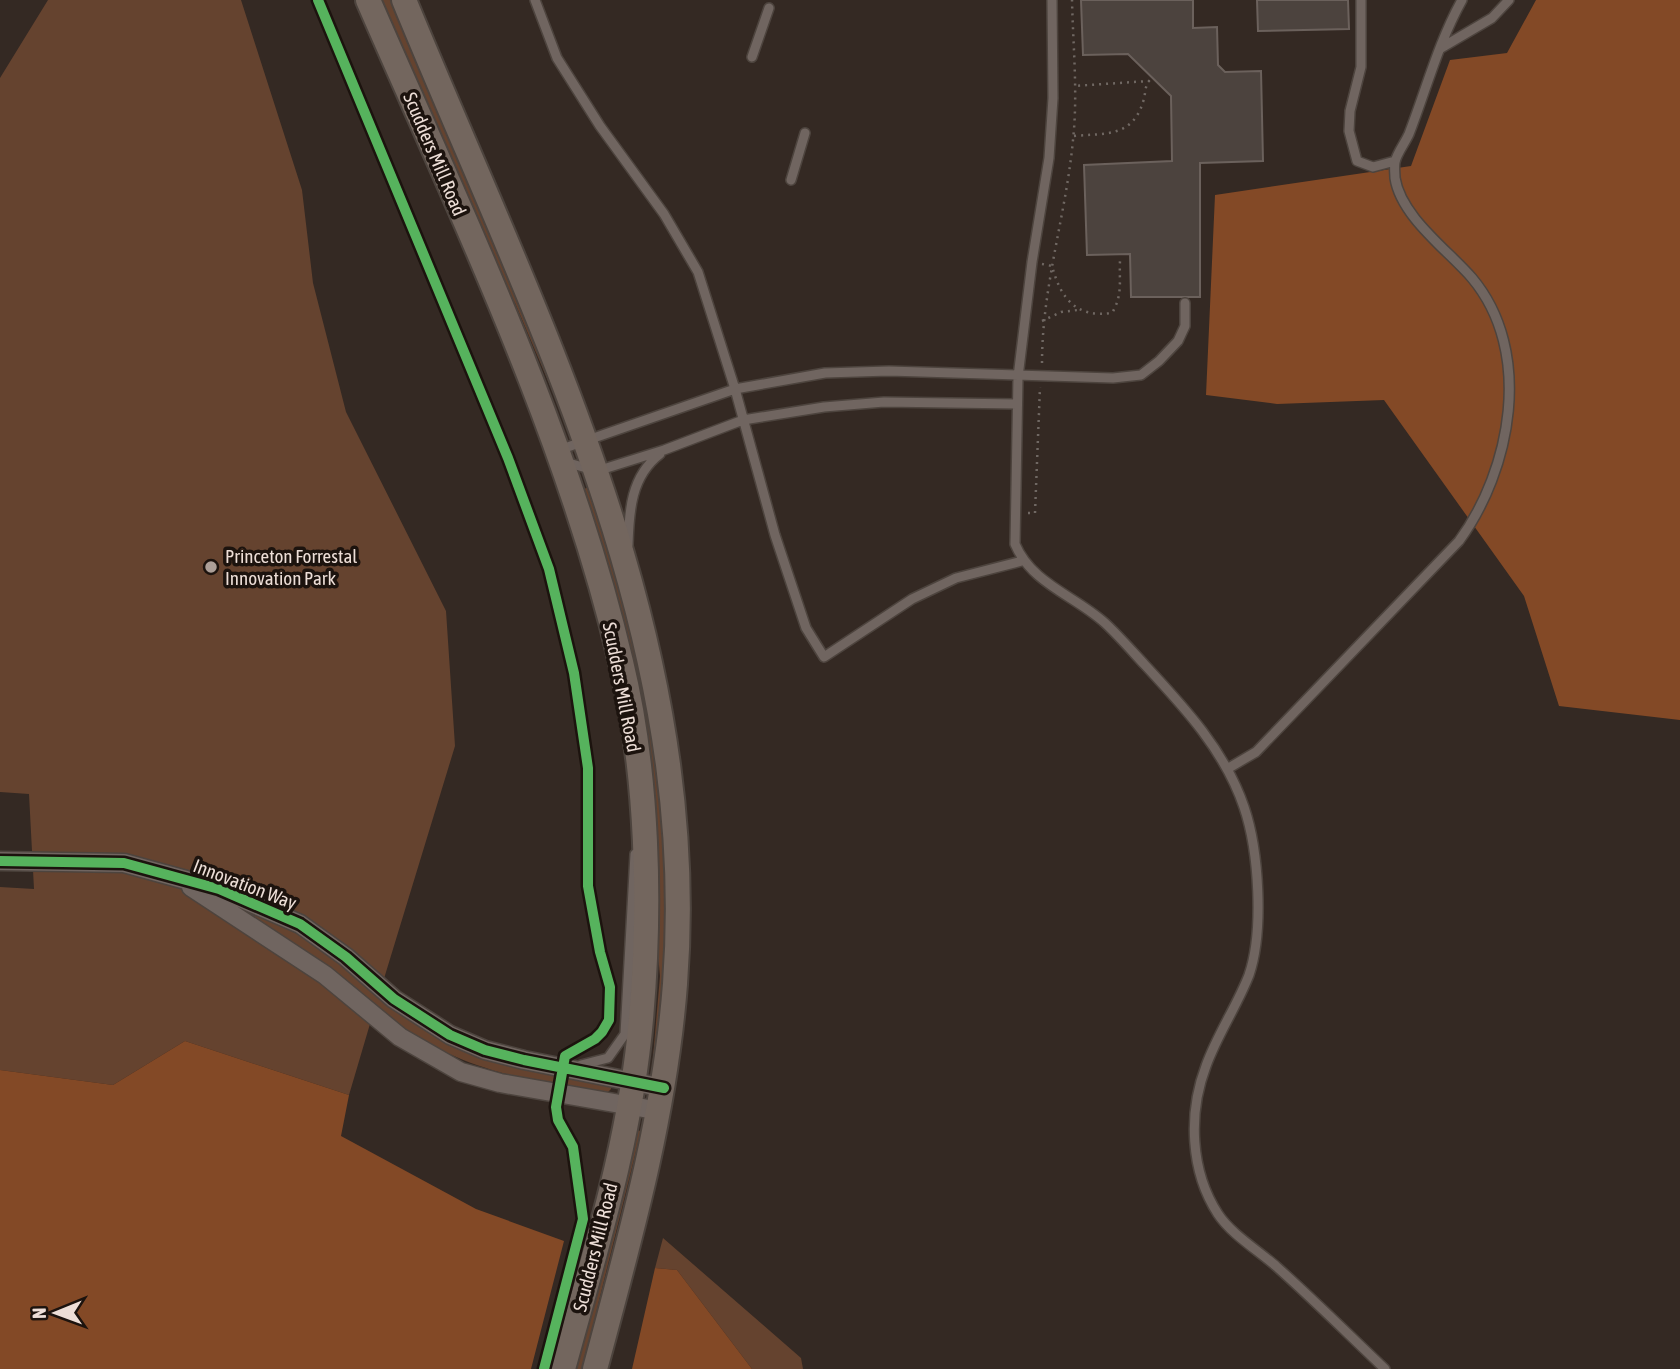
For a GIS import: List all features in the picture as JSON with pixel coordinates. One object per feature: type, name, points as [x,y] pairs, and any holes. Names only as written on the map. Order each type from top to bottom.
[{"type":"main road","name":"Scudders Mill Road","points":[[368,0],[501,309],[558,456],[591,550],[622,665],[642,829],[645,963],[632,1095],[563,1369]]},
{"type":"main road","name":"Scudders Mill Road","points":[[404,0],[597,471],[627,562],[659,701],[674,818],[675,981],[662,1100],[595,1369]]},
{"type":"street","name":"Innovation Way","points":[[0,861],[124,863],[219,888],[283,915],[316,935],[394,999],[450,1035],[485,1050],[563,1066],[632,1095]]},
{"type":"street","name":"Innovation Way","points":[[170,874],[301,958],[400,1037],[461,1072],[499,1083],[632,1095]]},
{"type":"street","points":[[301,958],[316,935]]},
{"type":"street","points":[[632,1095],[662,1100]]},
{"type":"lane","points":[[535,0],[557,58],[600,126],[664,214],[698,272],[735,388],[775,535],[806,628],[824,657],[879,618],[923,594],[956,578],[1022,561]]},
{"type":"lane","points":[[1052,0],[1053,98],[1049,158],[1030,274],[1018,377],[1013,502],[1015,544],[1022,561],[1039,578],[1104,622],[1177,700],[1214,745],[1227,769],[1244,807],[1254,844],[1258,882],[1256,928],[1250,973],[1206,1065],[1199,1087],[1194,1139],[1199,1170],[1219,1216],[1385,1369]]},
{"type":"lane","points":[[1361,0],[1361,67],[1350,111],[1349,131],[1357,160],[1373,167],[1395,161]]},
{"type":"lane","points":[[1227,769],[1256,752],[1459,541],[1477,515],[1494,480],[1506,430],[1506,345],[1491,307],[1472,278],[1441,248],[1407,204],[1395,180],[1395,161],[1462,0]]},
{"type":"lane","points":[[1441,48],[1492,18],[1509,0]]},
{"type":"lane","points":[[752,57],[769,8]]},
{"type":"lane","points":[[791,180],[805,133]]},
{"type":"lane","points":[[558,456],[586,441],[735,388],[825,373],[889,372],[1113,379],[1141,375],[1178,341],[1185,326],[1185,303]]},
{"type":"lane","points":[[558,456],[597,471],[664,450],[743,420],[884,402],[1017,404]]},
{"type":"lane","points":[[627,562],[632,497],[642,472],[664,450]]},
{"type":"lane","points":[[563,1066],[600,1062],[615,1052],[625,1034],[631,960],[632,873],[642,829]]},
{"type":"path","points":[[1035,513],[1042,321],[1061,229],[1073,136],[1072,0]]},
{"type":"path","points":[[1073,136],[1107,136],[1125,130],[1137,119],[1149,81],[1074,86]]},
{"type":"path","points":[[1052,266],[1061,291],[1079,310],[1090,315],[1112,313],[1121,292],[1120,261]]},
{"type":"path","points":[[1042,321],[1060,312],[1079,310]]},
{"type":"shaded area","name":"Princeton Forrestal Innovation Park","points":[[48,0],[241,0],[302,190],[313,283],[346,412],[446,611],[455,746],[379,995],[421,1027],[442,1039],[508,1063],[559,1074],[557,1086],[505,1074],[461,1059],[419,1038],[375,1007],[349,1095],[185,1041],[113,1085],[0,1070],[0,887],[34,889],[29,794],[0,792],[0,78]]},
{"type":"shaded area","points":[[379,0],[395,0],[517,291],[568,428],[515,303],[482,243]]},
{"type":"shaded area","points":[[1536,0],[1680,0],[1680,720],[1559,706],[1524,596],[1384,400],[1277,404],[1206,395],[1215,195],[1411,166],[1450,60],[1507,53]]},
{"type":"shaded area","points":[[589,487],[626,596],[664,798],[668,929],[657,1070],[652,1069],[660,976],[655,924],[617,601],[584,489]]},
{"type":"shaded area","points":[[185,1041],[349,1095],[341,1136],[476,1209],[564,1241],[531,1369],[0,1369],[0,1070],[113,1085]]},
{"type":"shaded area","points":[[565,1076],[611,1085],[611,1089],[606,1094],[564,1087]]},
{"type":"shaded area","points":[[635,1130],[641,1131],[597,1309],[588,1369],[574,1369]]},
{"type":"shaded area","points":[[663,1238],[801,1358],[803,1369],[752,1369],[677,1270],[655,1268]]},
{"type":"shaded area","points":[[655,1268],[677,1270],[752,1369],[632,1369]]},
{"type":"building","points":[[1081,0],[1193,0],[1193,28],[1217,27],[1218,65],[1225,72],[1261,71],[1263,161],[1200,163],[1200,297],[1131,297],[1130,254],[1087,255],[1084,165],[1172,161],[1171,96],[1128,54],[1083,55]]},
{"type":"building","points":[[1257,0],[1348,0],[1349,29],[1258,31]]},
{"type":"cycle path","points":[[318,0],[508,458],[549,569],[574,673],[588,768],[588,886],[600,952],[610,987],[609,1020],[595,1039],[565,1056],[556,1107],[558,1120],[573,1147],[583,1219],[544,1369]]},
{"type":"cycle path","points":[[0,861],[124,863],[219,889],[300,924],[346,957],[394,999],[450,1035],[485,1050],[524,1060],[664,1088]]},
{"type":"place","name":"Princeton Forrestal Innovation Park","points":[[211,567]]}]
